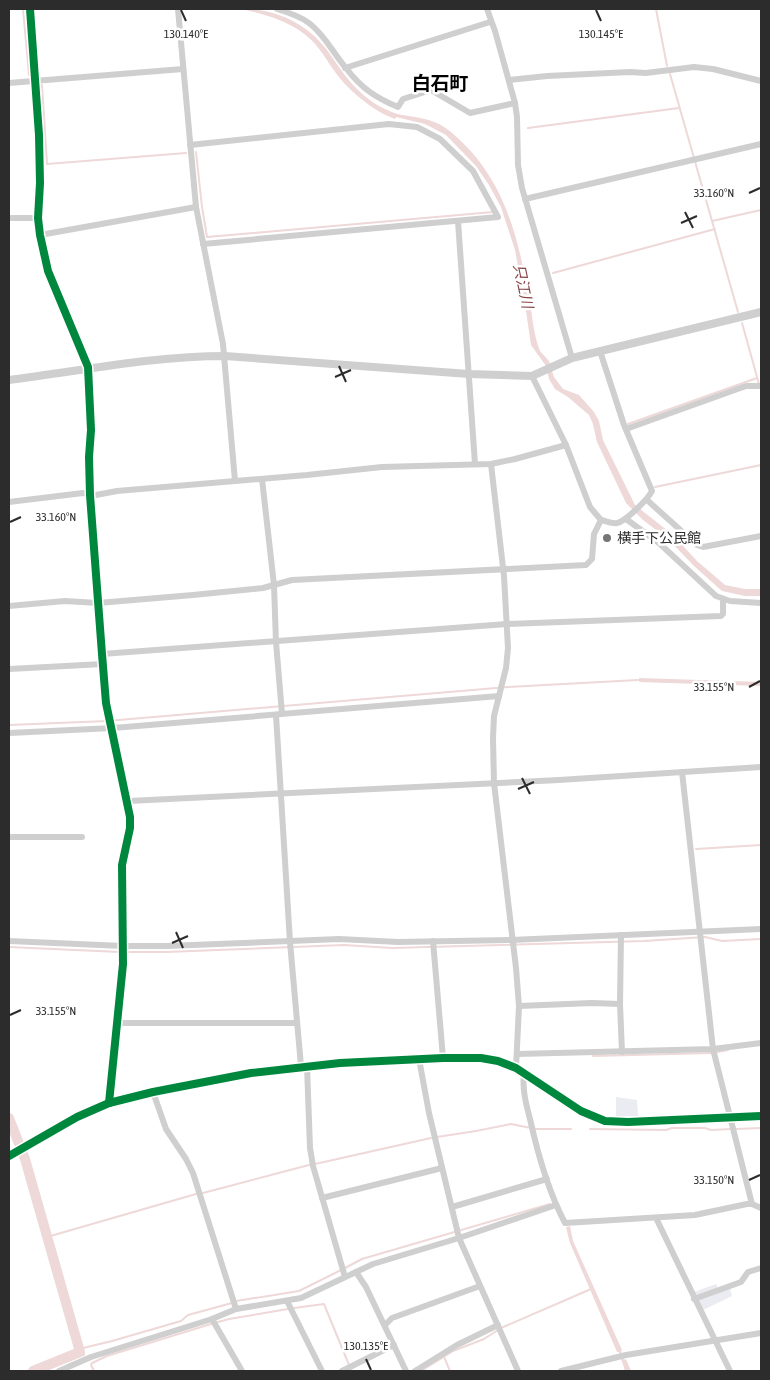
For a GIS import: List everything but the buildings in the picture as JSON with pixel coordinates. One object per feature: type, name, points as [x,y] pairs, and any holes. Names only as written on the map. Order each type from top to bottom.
[{"type":"street","points":[[30,9],[36,81],[40,182],[38,218],[40,235],[48,271],[88,368],[91,430],[89,457],[90,494],[106,702],[128,801],[130,828],[122,865],[123,954],[109,1103]]},
{"type":"street","points":[[178,9],[196,207],[224,356],[235,481]]},
{"type":"street","points":[[276,9],[295,12],[308,22],[330,44],[345,68],[360,85],[378,98],[398,107],[403,99],[431,90],[470,113],[515,103]]},
{"type":"street","points":[[487,9],[515,103],[518,165],[525,199],[572,358]]},
{"type":"street","points":[[345,68],[490,22]]},
{"type":"street","points":[[509,80],[565,75],[646,73],[694,67],[713,69],[761,81]]},
{"type":"street","points":[[9,83],[183,69]]},
{"type":"street","points":[[190,145],[389,124],[418,127],[440,139],[472,171],[498,217],[203,244]]},
{"type":"street","points":[[525,199],[761,144]]},
{"type":"street","points":[[40,235],[196,207]]},
{"type":"street","points":[[9,218],[38,218]]},
{"type":"street","points":[[458,221],[475,464]]},
{"type":"street","points":[[9,380],[88,368],[195,356],[224,356],[469,374],[532,376],[572,358],[761,312]]},
{"type":"street","points":[[532,376],[566,445],[590,507],[601,520],[617,522],[626,518],[652,491],[626,429],[600,351]]},
{"type":"street","points":[[626,429],[746,386],[759,386]]},
{"type":"street","points":[[9,502],[83,493],[90,494],[382,467],[491,464],[566,445]]},
{"type":"street","points":[[491,464],[503,569],[508,648],[506,668],[494,716],[494,783],[519,1006],[516,1068]]},
{"type":"street","points":[[262,479],[274,585],[281,702],[281,793],[297,1023],[304,1066],[313,1166],[343,1272]]},
{"type":"street","points":[[644,501],[697,545],[703,547],[761,536]]},
{"type":"street","points":[[626,518],[659,543],[707,589],[723,600],[761,603]]},
{"type":"street","points":[[9,606],[65,601],[98,603],[202,594],[274,585],[292,580],[588,564],[592,559],[594,534],[601,520]]},
{"type":"street","points":[[102,654],[507,624],[721,616],[723,614],[723,600]]},
{"type":"street","points":[[9,669],[103,664]]},
{"type":"street","points":[[9,732],[112,723],[280,713],[500,694]]},
{"type":"street","points":[[128,801],[494,783],[761,767]]},
{"type":"street","points":[[682,772],[714,1049],[752,1204]]},
{"type":"street","points":[[9,837],[82,837]]},
{"type":"street","points":[[9,941],[167,946],[339,939],[433,941],[621,939],[701,936],[761,929]]},
{"type":"street","points":[[621,939],[620,1004],[622,1052]]},
{"type":"street","points":[[433,941],[443,1058]]},
{"type":"street","points":[[519,1006],[592,1003],[620,1004]]},
{"type":"street","points":[[117,1023],[297,1023]]},
{"type":"street","points":[[517,1054],[714,1049],[761,1043]]},
{"type":"street","points":[[12,1154],[77,1117],[109,1103],[153,1092],[251,1073],[304,1066],[419,1059],[481,1058],[498,1061],[516,1068],[581,1111],[605,1121],[628,1122],[761,1116]]},
{"type":"street","points":[[419,1059],[429,1113],[458,1233],[518,1371]]},
{"type":"street","points":[[524,1073],[526,1100],[532,1128],[546,1179],[556,1206],[565,1223],[695,1215],[752,1204],[761,1208]]},
{"type":"street","points":[[153,1092],[166,1129],[193,1173],[235,1304]]},
{"type":"street","points":[[322,1198],[442,1168]]},
{"type":"street","points":[[452,1207],[546,1179]]},
{"type":"street","points":[[58,1371],[91,1357],[212,1319],[235,1304],[287,1300],[312,1294],[343,1272],[356,1272],[458,1233],[556,1206]]},
{"type":"street","points":[[656,1218],[730,1371]]},
{"type":"street","points":[[694,1299],[741,1282],[748,1272],[761,1268]]},
{"type":"street","points":[[356,1272],[366,1287],[406,1371]]},
{"type":"street","points":[[384,1325],[392,1318],[480,1286]]},
{"type":"street","points":[[287,1300],[322,1371]]},
{"type":"street","points":[[212,1319],[242,1371]]},
{"type":"street","points":[[415,1371],[457,1345],[498,1325]]},
{"type":"street","points":[[562,1371],[622,1356],[761,1333]]},
{"type":"street","points":[[342,1371],[394,1345]]},
{"type":"shaded area","points":[[616,1097],[637,1100],[638,1116],[616,1117]]},
{"type":"shaded area","points":[[716,1284],[719,1291],[730,1288],[732,1296],[703,1310],[694,1292]]},
{"type":"water","name":"只江川","points":[[242,9],[278,15],[300,25],[319,40],[341,70],[372,102],[396,114],[440,124],[469,149],[484,167],[496,186],[513,227],[529,295],[534,331],[540,351],[549,361],[554,377],[563,389],[579,395],[594,412],[599,421],[603,440],[635,505],[673,535],[697,561],[725,585],[745,589],[761,589],[761,596],[745,596],[722,591],[669,540],[643,520],[626,503],[597,442],[589,415],[568,397],[555,389],[549,379],[546,366],[531,345],[515,250],[501,207],[476,166],[446,135],[425,124],[396,117],[395,119],[378,111],[361,99],[338,77],[312,41],[296,28],[274,18]]},
{"type":"water","points":[[639,678],[761,682],[761,686],[639,682]]},
{"type":"water","points":[[570,1226],[573,1241],[622,1350],[624,1360],[626,1359],[631,1371],[625,1371],[619,1352],[617,1352],[570,1243],[566,1227]]},
{"type":"waterway","points":[[23,9],[29,75]]},
{"type":"waterway","points":[[656,9],[667,66]]},
{"type":"waterway","points":[[670,74],[738,312]]},
{"type":"waterway","points":[[42,85],[47,164],[186,153]]},
{"type":"waterway","points":[[528,128],[679,108]]},
{"type":"waterway","points":[[196,152],[207,237],[493,212]]},
{"type":"waterway","points":[[712,221],[761,210]]},
{"type":"waterway","points":[[553,273],[715,229]]},
{"type":"waterway","points":[[742,323],[759,384]]},
{"type":"waterway","points":[[628,424],[757,378]]},
{"type":"waterway","points":[[655,487],[761,465]]},
{"type":"waterway","points":[[9,725],[107,721],[508,687],[638,680]]},
{"type":"waterway","points":[[696,849],[761,845]]},
{"type":"waterway","points":[[125,952],[344,945],[392,948],[644,941],[705,937],[722,941],[761,939]]},
{"type":"waterway","points":[[9,947],[120,952]]},
{"type":"waterway","points":[[718,1052],[728,1050]]},
{"type":"waterway","points":[[593,1056],[711,1053]]},
{"type":"waterway","points":[[9,1118],[25,1159],[80,1352],[33,1371]]},
{"type":"waterway","points":[[437,1137],[511,1124],[536,1129],[571,1129]]},
{"type":"waterway","points":[[736,1129],[761,1128]]},
{"type":"waterway","points":[[590,1129],[731,1129]]},
{"type":"waterway","points":[[315,1164],[431,1138]]},
{"type":"waterway","points":[[203,1193],[309,1165]]},
{"type":"waterway","points":[[47,1237],[196,1194]]},
{"type":"waterway","points":[[345,1268],[362,1259],[550,1204]]},
{"type":"waterway","points":[[236,1301],[299,1291],[341,1270]]},
{"type":"waterway","points":[[501,1328],[591,1289]]},
{"type":"waterway","points":[[79,1349],[181,1321],[188,1315],[232,1303]]},
{"type":"waterway","points":[[294,1308],[324,1304],[349,1365]]},
{"type":"waterway","points":[[218,1322],[288,1309]]},
{"type":"waterway","points":[[94,1371],[92,1363],[107,1356],[211,1324]]},
{"type":"waterway","points":[[421,1371],[453,1351],[484,1339],[498,1330]]},
{"type":"waterway","points":[[80,1352],[84,1355]]},
{"type":"waterway","points":[[444,1357],[450,1371]]},
{"type":"cycle path","points":[[30,9],[39,135],[40,183],[38,218],[40,235],[48,271],[88,367],[91,430],[89,457],[90,495],[106,703],[130,817],[130,828],[122,865],[123,964],[109,1103]]},
{"type":"cycle path","points":[[9,1156],[77,1117],[109,1103],[153,1092],[251,1073],[340,1063],[443,1058],[481,1058],[498,1061],[516,1068],[581,1111],[605,1121],[628,1122],[761,1116]]},
{"type":"place","name":"横手下公民館","points":[[607,538]]},
{"type":"district","name":"白石町","points":[[440,83]]}]
